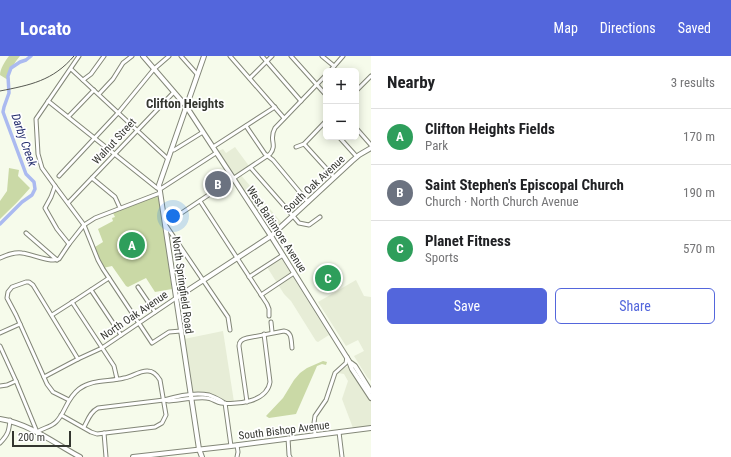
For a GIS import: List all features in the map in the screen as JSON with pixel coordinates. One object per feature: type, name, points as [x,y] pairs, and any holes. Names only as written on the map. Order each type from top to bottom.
[{"type":"main road","name":"West Baltimore Avenue","points":[[143,56],[193,116],[347,357],[355,366],[369,390],[371,398]]},
{"type":"main road","name":"North Springfield Road","points":[[202,457],[199,449],[191,397],[160,191],[160,181],[204,56]]},
{"type":"main road","points":[[183,116],[187,114],[193,116]]},
{"type":"main road","name":"South Oak Avenue","points":[[271,236],[334,177],[357,157],[371,148]]},
{"type":"main road","name":"North Oak Avenue","points":[[176,298],[271,236]]},
{"type":"main road","points":[[0,420],[24,425],[80,457]]},
{"type":"main road","name":"South Bishop Avenue","points":[[133,457],[371,428]]},
{"type":"street","points":[[79,56],[36,119],[38,154],[42,168],[84,225],[98,260],[108,278],[152,343],[169,332],[181,331]]},
{"type":"street","points":[[83,80],[91,74],[104,56]]},
{"type":"street","points":[[99,94],[113,79],[122,65],[132,56]]},
{"type":"street","points":[[59,176],[95,139],[154,69],[169,56]]},
{"type":"street","points":[[181,56],[197,74]]},
{"type":"street","points":[[230,56],[284,118]]},
{"type":"street","points":[[262,56],[301,101]]},
{"type":"street","points":[[250,78],[272,56]]},
{"type":"street","points":[[291,56],[323,92]]},
{"type":"street","points":[[322,56],[334,66],[342,57]]},
{"type":"street","points":[[71,69],[168,159]]},
{"type":"street","points":[[359,88],[371,76]]},
{"type":"street","points":[[230,330],[228,317],[165,224],[268,156],[274,149],[272,132],[323,78]]},
{"type":"street","points":[[69,116],[94,90]]},
{"type":"street","name":"Walnut Street","points":[[68,203],[174,92]]},
{"type":"street","points":[[48,100],[160,191]]},
{"type":"street","points":[[213,148],[275,107]]},
{"type":"street","points":[[296,147],[304,144],[323,124]]},
{"type":"street","points":[[246,126],[265,154],[273,160],[308,202]]},
{"type":"street","points":[[359,131],[371,145]]},
{"type":"street","points":[[171,150],[174,150],[202,132]]},
{"type":"street","points":[[342,140],[357,157]]},
{"type":"street","points":[[304,144],[334,177]]},
{"type":"street","points":[[57,260],[84,225],[95,218],[160,191],[162,188],[216,153]]},
{"type":"street","points":[[252,168],[292,216],[300,223],[309,225],[320,217]]},
{"type":"street","points":[[92,178],[115,197],[120,208]]},
{"type":"street","points":[[55,186],[45,208],[57,229],[69,244]]},
{"type":"street","points":[[200,201],[267,304],[269,314]]},
{"type":"street","points":[[26,233],[57,260]]},
{"type":"street","points":[[0,258],[21,252],[57,260]]},
{"type":"street","points":[[249,277],[283,255]]},
{"type":"street","points":[[261,295],[294,273]]},
{"type":"street","points":[[52,315],[108,278]]},
{"type":"street","points":[[68,400],[53,392],[47,384],[7,298],[9,290],[12,287],[26,282],[33,285],[78,358]]},
{"type":"street","points":[[138,287],[155,312]]},
{"type":"street","points":[[91,290],[121,335]]},
{"type":"street","name":"North Oak Avenue","points":[[44,377],[78,358],[102,348],[176,298]]},
{"type":"street","points":[[72,302],[114,366],[117,379]]},
{"type":"street","points":[[270,322],[272,332]]},
{"type":"street","points":[[0,333],[20,324]]},
{"type":"street","points":[[248,402],[239,346],[241,340],[284,330],[288,332],[290,336],[292,348]]},
{"type":"street","points":[[84,428],[90,414],[98,408],[164,400],[169,401],[191,397],[206,398],[218,402],[238,404],[257,398],[268,389],[270,385],[264,334]]},
{"type":"street","points":[[0,346],[37,432],[53,425],[61,415],[68,400],[76,391],[84,386],[95,382],[125,378],[142,371],[152,372],[160,380],[166,414],[164,421],[154,427],[94,433],[61,415]]},
{"type":"street","points":[[315,435],[315,416],[326,400],[335,374],[346,362],[347,357]]},
{"type":"street","points":[[341,367],[351,363]]},
{"type":"street","points":[[0,386],[16,381]]},
{"type":"street","points":[[225,403],[231,446]]},
{"type":"street","points":[[0,443],[6,437],[10,422]]},
{"type":"street","points":[[339,432],[342,457]]},
{"type":"street","points":[[104,433],[106,457]]},
{"type":"street","points":[[288,438],[290,457]]},
{"type":"street","points":[[237,445],[237,457]]},
{"type":"shaded area","points":[[235,147],[249,166],[240,174],[282,223],[270,231],[218,151],[223,149],[226,153]]},
{"type":"shaded area","points":[[281,258],[329,335],[318,342],[267,267]]},
{"type":"shaded area","points":[[356,280],[364,296],[371,297],[371,381],[354,356],[364,351],[358,340],[346,346],[318,302]]},
{"type":"shaded area","points":[[223,331],[234,402],[228,402],[213,395],[195,394],[192,391],[184,339]]},
{"type":"shaded area","points":[[349,366],[371,402],[371,426],[353,428],[342,399],[348,381],[344,374],[338,373],[343,368]]},
{"type":"green space","points":[[9,56],[20,56],[12,67],[8,80],[0,75],[0,73]]},
{"type":"green space","points":[[9,168],[19,170],[18,176],[30,188],[0,219],[0,201],[7,191]]},
{"type":"green space","points":[[159,195],[172,289],[155,292],[146,278],[128,287],[112,266],[103,268],[95,247],[103,242],[98,229],[113,221],[112,218],[115,217],[113,213]]},
{"type":"green space","points":[[323,361],[327,362],[326,365],[322,364],[317,366],[296,414],[269,418],[266,416],[283,398],[300,373]]},
{"type":"waterway","name":"Darby Creek","points":[[0,224],[22,202],[32,195],[35,189],[34,182],[26,174],[3,112],[9,93],[8,76],[11,68],[31,56]]},
{"type":"tram line","points":[[0,91],[21,87],[40,81],[58,71],[74,56]]},
{"type":"place","name":"Saint Stephen's Episcopal Church","points":[[218,184]]},
{"type":"place","name":"Clifton Heights Fields","points":[[132,245]]},
{"type":"place","name":"Planet Fitness","points":[[328,278]]},
{"type":"district","name":"Clifton Heights","points":[[185,103]]}]
